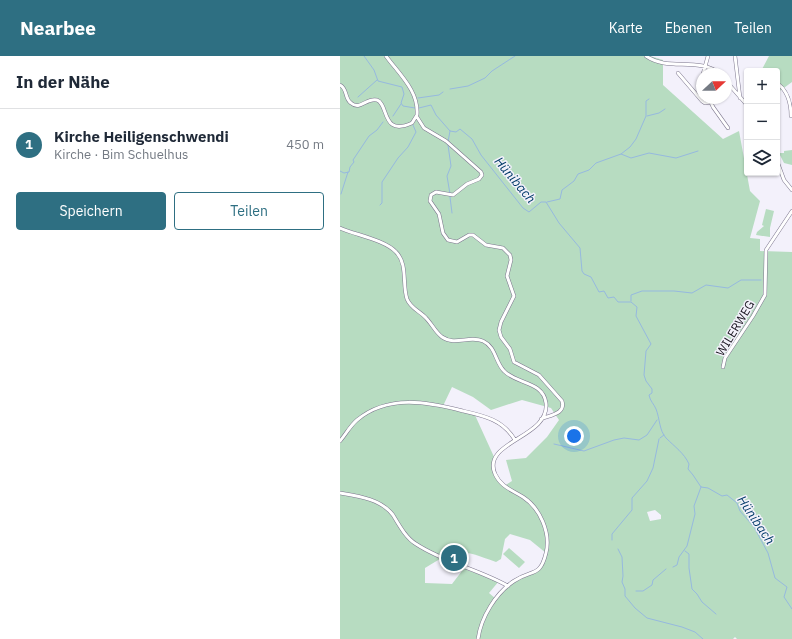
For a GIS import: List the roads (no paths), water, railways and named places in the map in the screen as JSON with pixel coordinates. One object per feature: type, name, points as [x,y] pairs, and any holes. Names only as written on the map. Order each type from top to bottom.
[{"type":"street","points":[[386,56],[405,80],[415,100],[417,117],[424,128],[446,141],[482,172],[479,179],[467,184],[455,194],[448,195],[436,192],[431,196],[430,201],[439,214],[443,233],[448,240],[457,242],[469,235],[473,235],[486,245],[503,248],[510,255],[511,260],[507,276],[514,296],[500,325],[501,336],[510,349],[514,362],[542,379],[563,405],[559,412],[541,420]]},
{"type":"street","points":[[646,56],[658,61],[672,59]]},
{"type":"street","points":[[706,68],[709,63],[708,56]]},
{"type":"street","points":[[735,56],[740,98]]},
{"type":"street","points":[[701,59],[714,68]]},
{"type":"street","points":[[678,73],[696,94]]},
{"type":"street","points":[[340,85],[344,88],[348,99],[353,104],[361,105],[372,100],[379,101],[383,106],[386,119],[392,124],[407,125],[417,117]]},
{"type":"street","points":[[780,85],[790,100],[791,116]]},
{"type":"street","points":[[732,88],[746,104]]},
{"type":"street","points":[[713,104],[728,128]]},
{"type":"street","points":[[780,169],[784,179],[792,190]]},
{"type":"street","name":"WILERWEG","points":[[723,367],[725,358],[765,295],[766,250],[792,211]]},
{"type":"street","points":[[340,228],[388,246],[396,252],[403,264],[406,296],[410,305],[425,316],[436,332],[444,338],[452,341],[475,339],[487,344],[492,349],[504,371],[536,387],[543,394],[546,408],[541,420],[531,431],[505,446],[496,456],[494,466],[495,473],[506,488],[523,497],[531,505],[543,523],[548,541],[540,569],[519,578],[508,586],[485,615],[478,639]]},
{"type":"street","points":[[340,442],[351,426],[366,414],[389,405],[413,402],[442,405],[491,418],[502,425],[515,440]]},
{"type":"street","points":[[340,493],[365,498],[386,509],[414,543],[433,554],[450,562],[485,573],[508,586]]},
{"type":"waterway","name":"Hünibach","points":[[364,56],[374,70],[378,81],[402,87],[404,94],[401,103],[403,106],[415,108]]},
{"type":"waterway","points":[[450,89],[468,86],[485,78],[492,71],[515,56]]},
{"type":"waterway","points":[[358,97],[377,80]]},
{"type":"waterway","points":[[418,98],[439,95],[443,92]]},
{"type":"waterway","points":[[621,154],[630,147],[636,139],[646,116],[646,101],[649,99]]},
{"type":"waterway","points":[[393,116],[401,104]]},
{"type":"waterway","name":"Hünibach","points":[[419,108],[431,105],[436,115],[450,131],[456,132],[460,129],[472,139],[481,155],[523,208],[529,212],[541,202],[546,202],[559,223],[580,248],[582,271],[584,274],[591,277],[599,292],[604,291],[608,298],[614,297],[618,302],[631,302],[637,307],[636,316],[651,344],[646,351],[644,375],[646,381],[652,389],[652,393],[649,395],[656,409],[664,435],[685,457],[689,464],[688,469],[701,487],[708,488],[722,496],[727,495],[737,503],[740,511],[754,527],[768,553],[775,578],[787,587],[784,597],[792,609]]},
{"type":"waterway","points":[[647,116],[659,113],[665,109]]},
{"type":"waterway","points":[[340,171],[344,173],[349,172],[350,167],[354,162],[353,160],[369,136],[377,130],[383,122]]},
{"type":"waterway","points":[[380,205],[382,203],[382,182],[398,158],[408,147],[416,132],[413,125]]},
{"type":"waterway","points":[[448,142],[450,131]]},
{"type":"waterway","points":[[448,145],[451,166],[447,176],[450,194]]},
{"type":"waterway","points":[[547,202],[560,199],[562,190],[574,181],[578,174],[589,170],[596,163],[621,154],[631,158],[649,153],[676,158],[698,151]]},
{"type":"waterway","points":[[341,194],[348,172]]},
{"type":"waterway","points":[[450,197],[452,213]]},
{"type":"waterway","points":[[631,301],[631,295],[642,291],[674,291],[692,293],[706,285],[728,288],[741,280],[761,280]]},
{"type":"waterway","points":[[554,444],[584,451],[614,440],[624,438],[639,440],[647,435],[657,420]]},
{"type":"waterway","name":"Hünibach","points":[[660,438],[664,435]]},
{"type":"waterway","points":[[612,540],[612,534],[632,510],[632,498],[647,481],[653,468],[659,439]]},
{"type":"waterway","points":[[673,567],[677,565],[679,557],[687,546],[695,514],[694,506],[701,487]]},
{"type":"waterway","points":[[618,549],[622,557],[622,582],[625,589],[625,596],[635,608],[647,618],[682,627],[695,632],[703,639]]},
{"type":"waterway","points":[[685,551],[689,554],[692,589],[702,602],[716,614]]},
{"type":"waterway","points":[[636,591],[643,591],[652,585],[653,580],[666,569]]},
{"type":"place","name":"Kirche Heiligenschwendi","points":[[454,558]]}]
